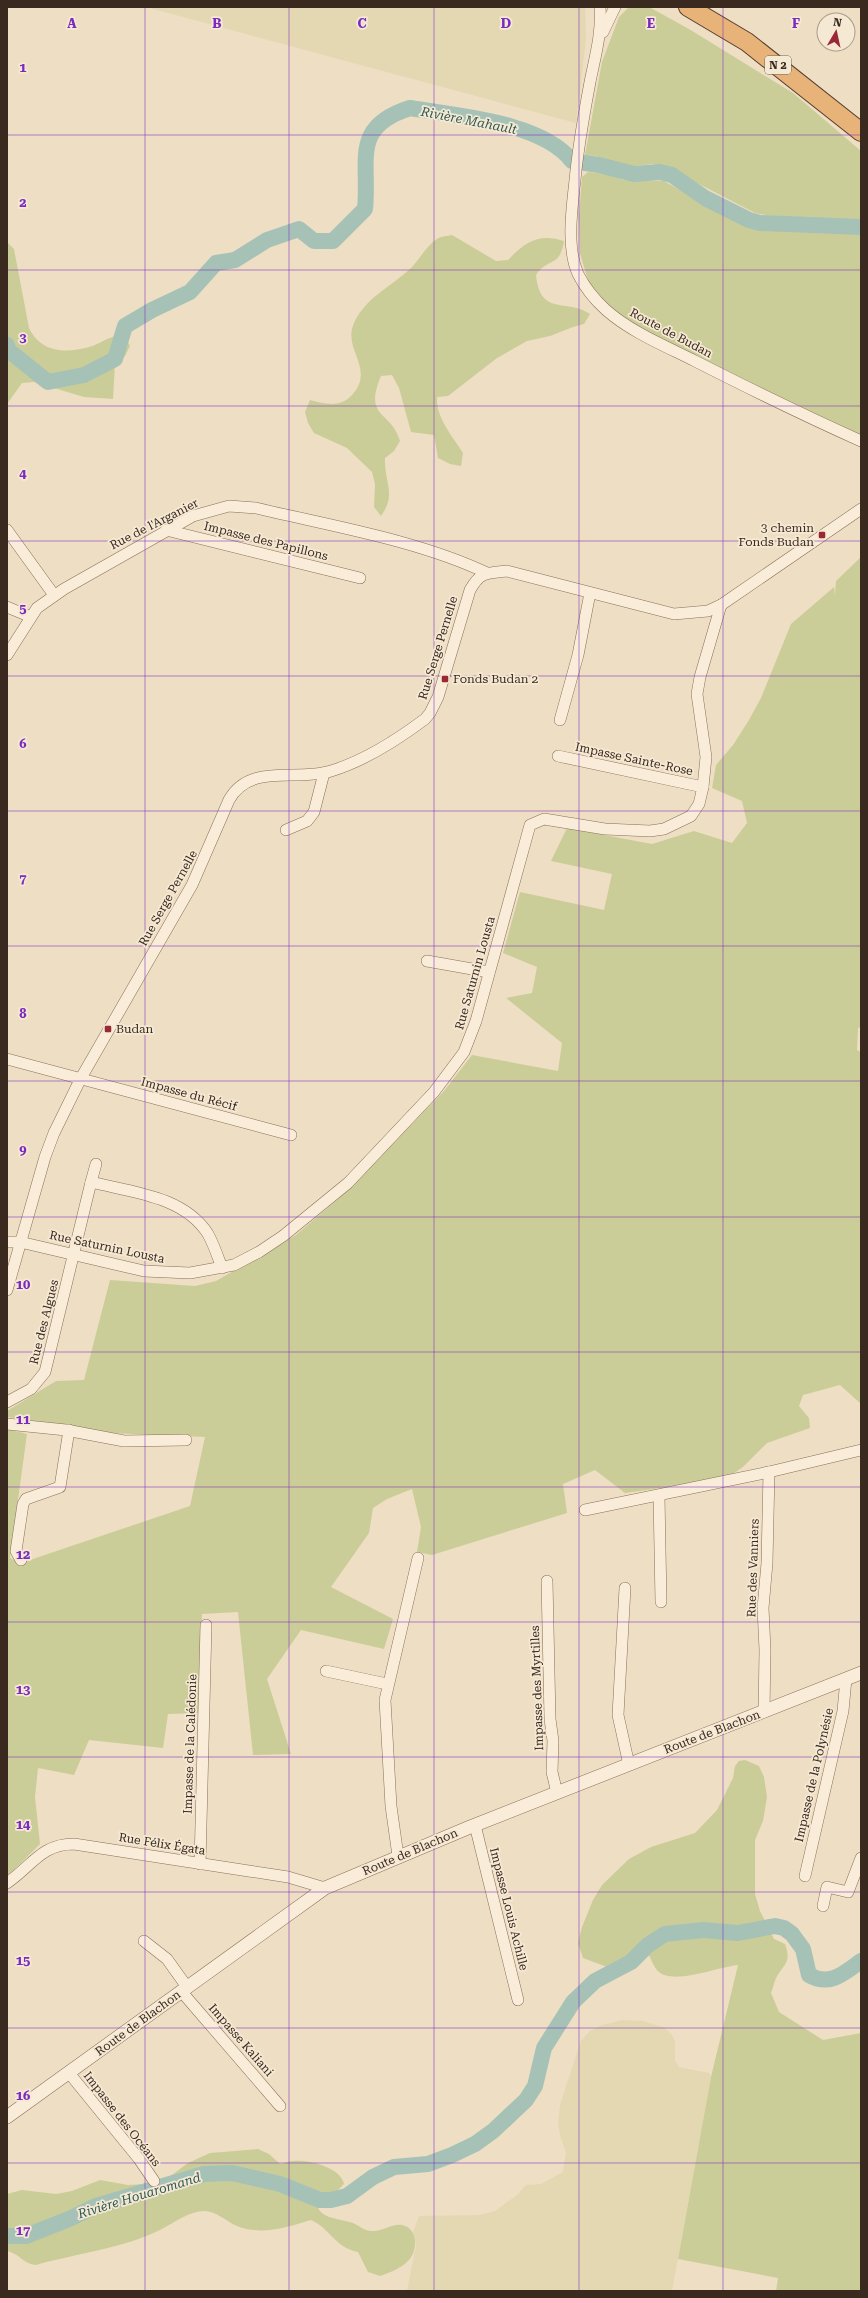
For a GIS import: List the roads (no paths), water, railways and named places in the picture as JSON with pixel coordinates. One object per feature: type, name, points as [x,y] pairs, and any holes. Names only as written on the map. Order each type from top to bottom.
[{"type":"highway","name":"N 2","points":[[688,7],[747,42],[861,132]]},
{"type":"highway","name":"N 2","points":[[711,7],[748,32],[861,125]]},
{"type":"street","points":[[599,41],[600,7]]},
{"type":"street","points":[[599,41],[615,7]]},
{"type":"street","name":"Route de Budan","points":[[599,41],[577,169],[572,228],[573,251],[578,273],[590,293],[605,309],[621,322],[658,343],[771,400],[861,441]]},
{"type":"street","name":"Rue de l'Arganier","points":[[7,656],[31,616],[54,595],[166,530],[207,511],[230,506],[246,506],[417,547],[466,563],[487,573]]},
{"type":"street","points":[[487,573],[507,571],[674,614],[708,611],[721,605],[861,509]]},
{"type":"street","points":[[7,530],[54,595]]},
{"type":"street","name":"Impasse des Papillons","points":[[166,530],[360,578]]},
{"type":"street","name":"Rue Serge Pernelle","points":[[7,1290],[49,1144],[81,1078],[192,885],[232,794],[241,786],[258,778],[324,773],[379,749],[418,724],[430,713],[438,697],[447,672],[470,590],[476,580],[487,573]]},
{"type":"street","points":[[560,720],[578,655],[590,593]]},
{"type":"street","name":"Rue Saturnin Lousta","points":[[7,1242],[20,1242],[155,1273],[190,1273],[222,1268],[244,1260],[284,1236],[348,1183],[434,1092],[464,1052],[476,1021],[530,825],[544,820],[631,832],[664,829],[691,816],[699,804],[703,788],[706,758],[697,694],[700,677],[721,605]]},
{"type":"street","points":[[7,607],[31,616]]},
{"type":"street","name":"Impasse Sainte-Rose","points":[[558,756],[703,788]]},
{"type":"street","points":[[286,830],[307,822],[314,812],[324,773]]},
{"type":"street","points":[[427,961],[490,972]]},
{"type":"street","name":"Impasse du Récif","points":[[7,1059],[291,1135]]},
{"type":"street","name":"Rue des Algues","points":[[7,1402],[31,1389],[46,1372],[96,1164]]},
{"type":"street","points":[[91,1182],[155,1198],[182,1209],[199,1223],[208,1234],[222,1268]]},
{"type":"street","points":[[7,1424],[69,1430],[124,1441],[186,1440]]},
{"type":"street","points":[[21,1560],[16,1551],[23,1504],[26,1499],[60,1487],[69,1430]]},
{"type":"street","points":[[585,1510],[659,1496],[861,1450]]},
{"type":"street","name":"Rue des Vanniers","points":[[764,1712],[765,1650],[763,1608],[768,1550],[769,1472]]},
{"type":"street","points":[[659,1496],[661,1602]]},
{"type":"street","points":[[398,1856],[391,1806],[385,1724],[387,1684],[418,1558]]},
{"type":"street","name":"Impasse des Myrtilles","points":[[547,1581],[550,1719],[553,1741],[552,1772],[557,1793]]},
{"type":"street","points":[[625,1588],[618,1715],[629,1765]]},
{"type":"street","name":"Impasse de la Calédonie","points":[[200,1864],[206,1625]]},
{"type":"street","points":[[326,1670],[387,1684]]},
{"type":"street","name":"Route de Blachon","points":[[7,2117],[325,1888],[398,1856],[475,1825],[861,1673]]},
{"type":"street","name":"Impasse de la Polynésie","points":[[805,1876],[843,1710],[846,1679]]},
{"type":"street","name":"Impasse Louis Achille","points":[[475,1825],[518,2000]]},
{"type":"street","name":"Rue Félix Égata","points":[[7,1883],[40,1854],[60,1844],[74,1844],[296,1879],[325,1888]]},
{"type":"street","points":[[823,1906],[827,1887],[848,1892],[861,1858]]},
{"type":"street","name":"Impasse Kaliani","points":[[144,1941],[167,1959],[184,1989],[280,2106]]},
{"type":"street","name":"Impasse des Océans","points":[[70,2073],[139,2159],[154,2181]]},
{"type":"waterway","name":"Rivière Mahault","points":[[7,345],[8,350],[48,382],[84,375],[115,359],[125,326],[152,310],[190,292],[216,263],[235,260],[267,240],[299,229],[314,241],[333,241],[365,209],[367,148],[371,136],[378,125],[391,116],[410,108],[474,118],[520,129],[541,137],[558,148],[572,161],[599,165],[634,174],[660,172],[672,175],[705,198],[749,220],[760,223],[861,227]]},
{"type":"waterway","name":"Rivière Houaromand","points":[[7,2236],[26,2236],[69,2219],[96,2206],[204,2174],[232,2173],[280,2184],[320,2200],[331,2200],[347,2196],[373,2177],[394,2167],[428,2164],[452,2155],[475,2144],[493,2131],[526,2100],[535,2086],[544,2048],[573,2002],[595,1981],[631,1962],[648,1945],[665,1934],[703,1930],[738,1933],[775,1926],[784,1928],[792,1934],[803,1949],[809,1975],[824,1980],[843,1974],[861,1961]]},
{"type":"place","name":"3 chemin Fonds Budan","points":[[822,535]]},
{"type":"place","name":"Fonds Budan 2","points":[[445,679]]},
{"type":"place","name":"Budan","points":[[108,1029]]}]
